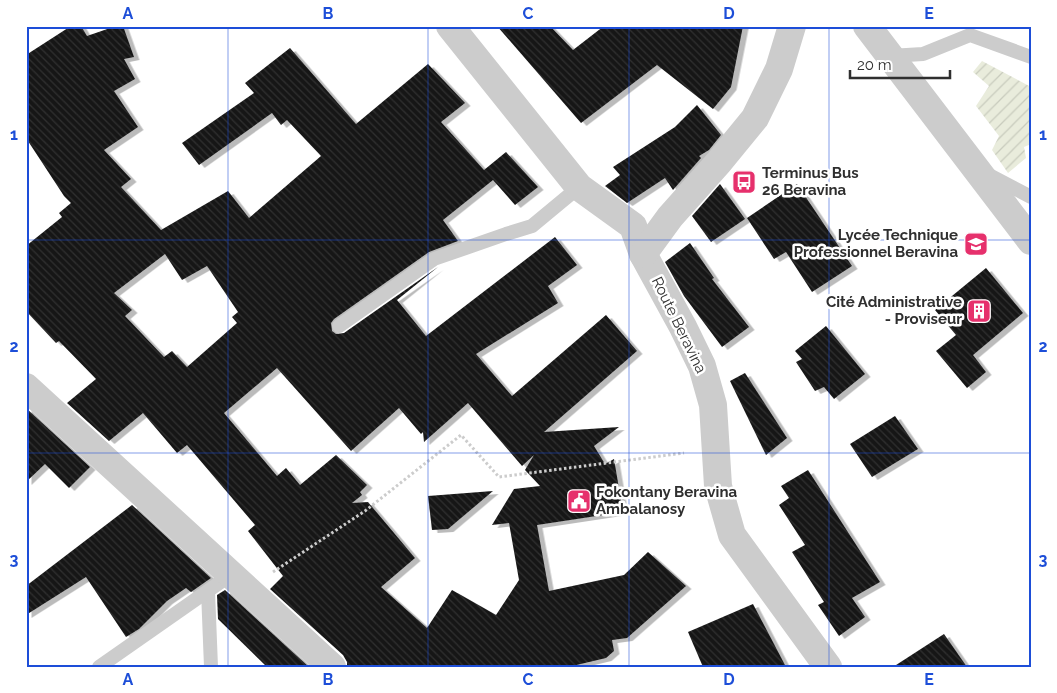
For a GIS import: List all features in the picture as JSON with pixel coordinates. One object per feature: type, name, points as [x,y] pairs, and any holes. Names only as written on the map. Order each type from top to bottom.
[{"type":"street","name":"Route Beravina","points":[[450,26],[579,188],[633,226],[643,254],[702,366],[713,405],[718,486],[732,535],[828,667]]},
{"type":"street","points":[[643,254],[670,217],[755,118],[779,69],[792,26]]},
{"type":"street","points":[[868,26],[1031,241]]},
{"type":"street","points":[[26,386],[332,667]]},
{"type":"lane","points":[[890,56],[923,54],[970,36],[1031,57]]},
{"type":"lane","points":[[977,169],[1031,197]]},
{"type":"lane","points":[[340,326],[434,259],[532,226],[579,188]]},
{"type":"lane","points":[[99,667],[208,591],[240,582]]},
{"type":"lane","points":[[208,591],[211,667]]},
{"type":"path","points":[[240,582],[365,511],[461,435],[499,477],[717,448]]},
{"type":"green space","points":[[982,61],[1031,87],[1031,144],[1024,147],[1026,158],[1008,173],[992,150],[999,136],[976,106],[989,86],[973,72]]},
{"type":"building","points":[[71,26],[81,26],[87,36],[116,26],[123,26],[134,57],[124,59],[135,79],[114,91],[138,127],[104,150],[131,179],[121,187],[161,230],[228,191],[249,218],[321,156],[287,120],[281,125],[272,113],[199,165],[182,143],[254,93],[245,83],[290,48],[356,124],[428,64],[465,103],[441,122],[484,170],[506,152],[538,187],[515,205],[493,180],[443,220],[458,241],[429,252],[334,319],[331,323],[332,331],[336,334],[344,333],[438,267],[397,300],[426,336],[555,237],[577,265],[548,286],[558,303],[476,354],[512,396],[606,315],[637,351],[544,432],[619,427],[594,446],[605,464],[614,459],[623,512],[537,525],[549,591],[624,575],[648,552],[686,586],[627,638],[612,640],[614,651],[606,658],[568,667],[347,667],[347,662],[343,655],[270,589],[283,576],[248,531],[255,525],[187,445],[177,453],[143,413],[109,441],[67,403],[96,379],[59,341],[56,343],[26,311],[26,246],[62,217],[59,213],[71,203],[64,196],[26,138],[26,55]],"holes":[[[165,254],[182,280],[207,266],[238,312],[232,317],[237,323],[187,367],[172,351],[164,357],[125,316],[132,310],[114,293]],[[277,368],[351,451],[399,408],[421,434],[423,432],[424,442],[468,403],[522,466],[534,455],[525,470],[540,486],[514,489],[492,525],[509,523],[519,580],[496,615],[452,590],[427,628],[381,587],[415,558],[368,502],[352,503],[362,495],[360,492],[367,485],[336,455],[300,485],[286,468],[277,476],[224,413]]]},
{"type":"building","points":[[497,26],[550,26],[573,50],[604,26],[743,26],[731,87],[713,109],[657,65],[581,123]]},
{"type":"building","points":[[697,105],[721,135],[709,150],[699,156],[701,158],[673,190],[665,178],[627,203],[605,186],[620,175],[613,167],[675,127]]},
{"type":"building","points":[[720,184],[745,219],[711,242],[692,216]]},
{"type":"building","points":[[797,184],[852,266],[812,292],[786,252],[774,259],[747,218]]},
{"type":"building","points":[[690,243],[714,278],[712,279],[749,327],[722,347],[684,296],[665,262]]},
{"type":"building","name":"Cité Administrative - Proviseur","points":[[986,268],[1023,313],[973,355],[986,372],[967,388],[936,351],[956,335],[935,310]]},
{"type":"building","points":[[826,326],[865,374],[834,399],[824,387],[815,391],[796,362],[802,359],[795,351]]},
{"type":"building","points":[[745,373],[787,438],[766,455],[730,381]]},
{"type":"building","points":[[26,408],[90,467],[69,488],[45,464],[26,482]]},
{"type":"building","points":[[895,416],[918,449],[872,477],[850,444]]},
{"type":"building","points":[[808,470],[880,582],[852,598],[865,617],[839,636],[818,605],[824,602],[792,552],[805,545],[779,505],[789,498],[781,486]]},
{"type":"building","points":[[493,491],[448,529],[432,530],[428,496]]},
{"type":"building","points":[[132,505],[211,578],[191,592],[186,588],[167,601],[139,629],[126,637],[86,577],[26,615],[26,586]]},
{"type":"building","points":[[225,590],[309,667],[267,667],[218,619],[217,595]]},
{"type":"building","points":[[753,604],[786,667],[703,667],[688,632]]},
{"type":"building","points":[[944,634],[967,667],[893,667]]},
{"type":"place","name":"Terminus Bus 26 Beravina","points":[[744,182]]},
{"type":"place","name":"Lycée Technique Professionnel Beravina","points":[[976,244]]},
{"type":"place","name":"Cité Administrative - Proviseur","points":[[979,311]]},
{"type":"place","name":"Fokontany Beravina Ambalanosy","points":[[579,501]]}]
